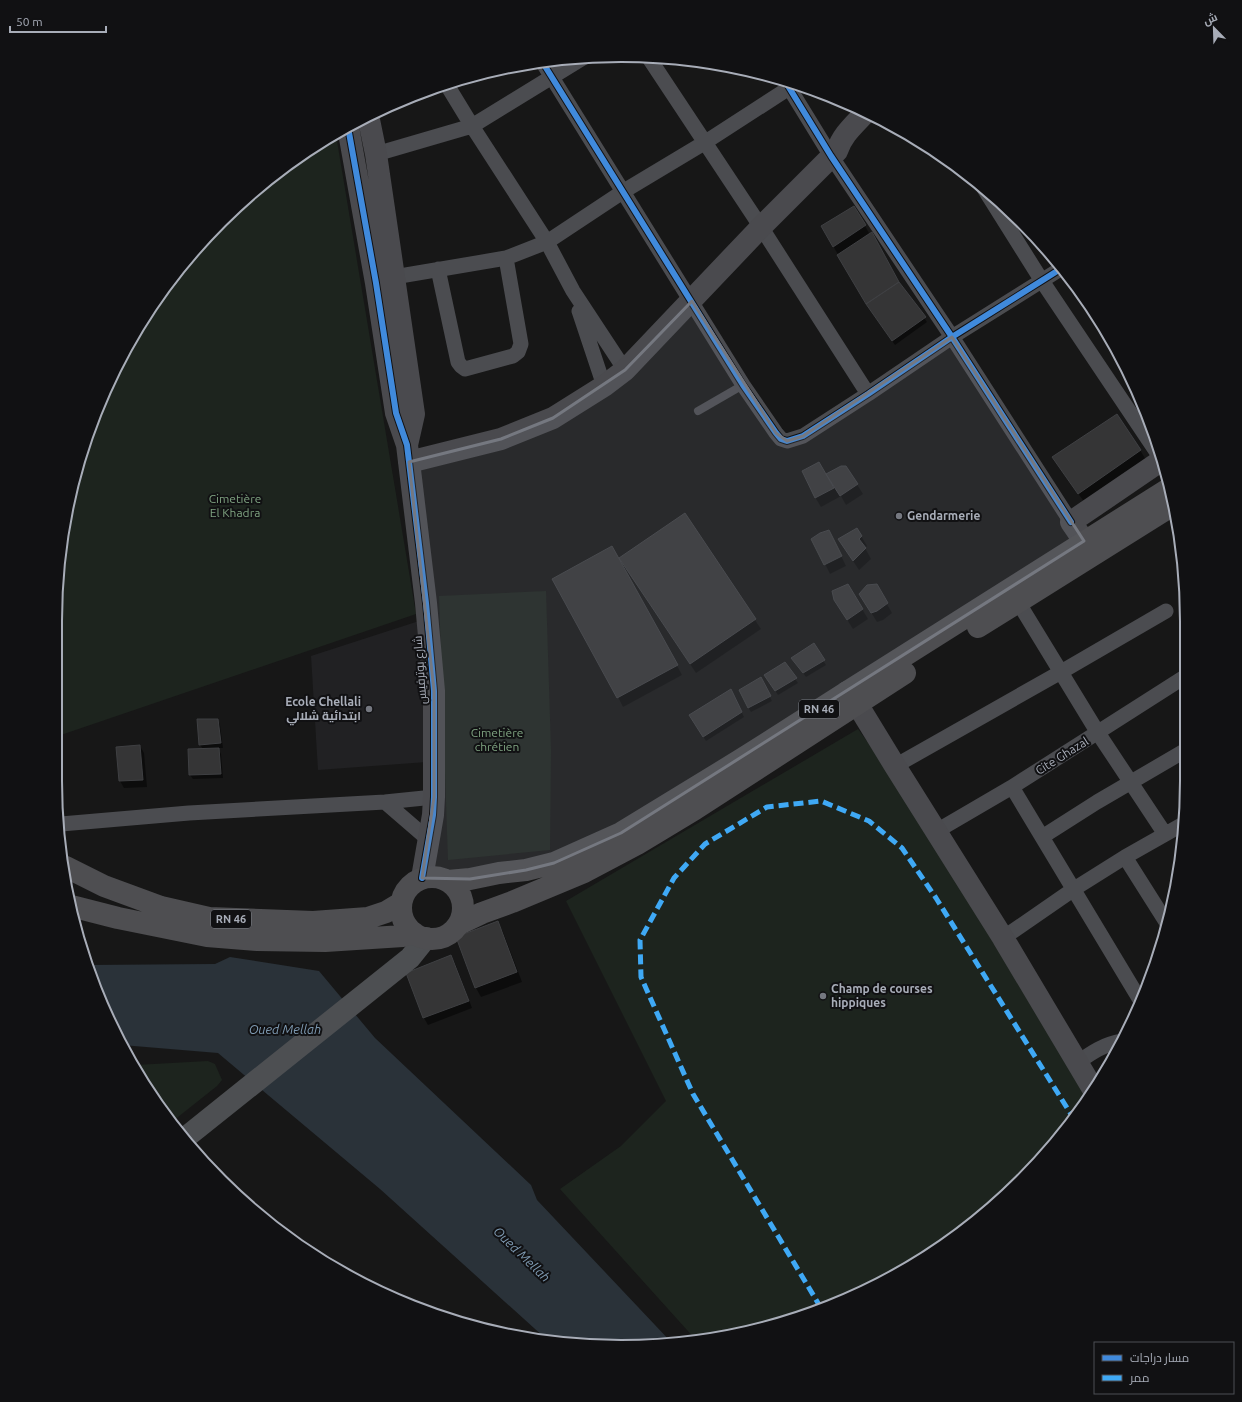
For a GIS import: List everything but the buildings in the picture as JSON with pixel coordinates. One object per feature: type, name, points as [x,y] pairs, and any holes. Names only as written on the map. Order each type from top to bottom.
[{"type":"highway","name":"RN 46","points":[[459,924],[482,913],[584,872],[637,844],[696,808],[852,698],[1084,541],[1164,491]]},
{"type":"highway","name":"RN 46","points":[[448,880],[470,879],[499,873],[526,870],[554,863],[621,833],[742,759],[852,698],[896,678],[1168,508]]},
{"type":"highway","name":"RN 46","points":[[69,869],[104,886],[161,907],[209,918],[313,922],[368,918],[386,912],[401,903]]},
{"type":"highway","points":[[431,876],[448,880],[455,886],[460,894],[463,904],[463,914],[459,924],[453,931],[436,939],[420,936],[408,928],[403,920],[401,912],[401,903],[408,887],[422,878],[431,876]]},
{"type":"highway","name":"RN 46","points":[[77,907],[118,918],[207,936],[257,940],[325,941],[420,936]]},
{"type":"main road","points":[[189,1135],[410,958],[420,936]]},
{"type":"street","points":[[652,63],[761,227],[868,394]]},
{"type":"street","points":[[376,154],[472,126],[573,64]]},
{"type":"street","points":[[546,67],[624,191],[743,385],[776,433],[781,439],[786,441],[803,436],[952,337],[1057,272]]},
{"type":"street","points":[[394,277],[506,258],[547,242],[624,191],[704,143],[783,86]]},
{"type":"street","points":[[450,89],[472,126],[547,242],[573,291],[625,370]]},
{"type":"street","points":[[790,89],[834,153],[1070,522],[1084,541]]},
{"type":"street","points":[[408,454],[501,440],[553,418],[604,386],[625,370],[761,227],[834,153],[840,141],[861,117]]},
{"type":"street","points":[[370,122],[376,154],[414,414],[408,454]]},
{"type":"street","points":[[834,153],[849,148],[875,124]]},
{"type":"street","points":[[349,133],[376,283],[396,413],[408,454]]},
{"type":"street","points":[[995,205],[1042,281],[1151,443]]},
{"type":"street","points":[[438,269],[458,362],[465,369],[513,356],[518,352],[521,344],[506,258]]},
{"type":"street","points":[[573,291],[604,386]]},
{"type":"street","name":"شارع بوترفيس","points":[[408,454],[426,603],[434,691],[434,797],[429,840],[422,878]]},
{"type":"street","points":[[1070,522],[1157,463]]},
{"type":"street","points":[[1018,602],[1098,733],[1165,834]]},
{"type":"street","points":[[894,766],[1166,611]]},
{"type":"street","name":"Cite Ghazal","points":[[935,832],[1012,787],[1180,680]]},
{"type":"street","points":[[852,698],[1003,938],[1090,1085]]},
{"type":"street","points":[[1042,837],[1097,802],[1180,754]]},
{"type":"street","points":[[1012,787],[1137,995]]},
{"type":"street","points":[[64,824],[189,812],[385,802],[434,797]]},
{"type":"street","points":[[385,802],[429,840]]},
{"type":"street","points":[[1003,938],[1074,889],[1178,826]]},
{"type":"street","points":[[1125,857],[1163,917]]},
{"type":"street","points":[[1076,1063],[1101,1047],[1114,1043]]},
{"type":"lane","points":[[698,411],[743,385]]},
{"type":"highlighted area","points":[[692,301],[776,433],[787,441],[803,436],[952,337],[1084,541],[621,833],[554,863],[526,870],[470,879],[422,878],[434,797],[434,691],[409,462],[501,439],[553,418],[625,370]]},
{"type":"shaded area","name":"Ecole Chellali ابتدائية شلالي","points":[[419,621],[427,762],[318,770],[311,656]]},
{"type":"green space","name":"Cimetière El Khadra","points":[[337,140],[416,614],[62,735],[62,621],[63,584],[67,548],[81,476],[105,407],[120,374],[137,341],[156,310],[201,252],[252,201],[310,156]]},
{"type":"green space","name":"Cimetière chrétien","points":[[546,591],[551,751],[550,850],[448,860],[439,596]]},
{"type":"green space","name":"Champ de courses hippiques","points":[[858,729],[929,827],[1088,1088],[1041,1150],[1016,1176],[990,1201],[932,1246],[868,1282],[801,1310],[766,1321],[692,1335],[560,1189],[621,1146],[666,1101],[566,901]]},
{"type":"green space","points":[[208,1061],[215,1064],[222,1080],[217,1086],[176,1119],[156,1092],[140,1065]]},
{"type":"water","name":"Oued Mellah","points":[[230,957],[319,971],[375,1038],[531,1185],[537,1200],[667,1338],[621,1340],[584,1339],[540,1334],[380,1189],[218,1053],[129,1046],[105,995],[94,965],[215,964]]},
{"type":"marked path","points":[[818,1303],[693,1094],[641,977],[640,940],[674,878],[705,844],[767,807],[821,801],[869,821],[902,848],[936,898],[1070,1113]]},
{"type":"cycle path","points":[[546,67],[743,385],[781,439],[787,441],[803,436],[952,337],[1056,271]]},
{"type":"cycle path","points":[[790,88],[831,156],[952,337],[1071,522]]},
{"type":"cycle path","points":[[349,133],[376,283],[396,413],[407,445],[426,603],[434,691],[434,797],[433,815],[422,878]]},
{"type":"place","name":"Gendarmerie","points":[[899,516]]},
{"type":"place","name":"Ecole Chellali ابتدائية شلالي","points":[[369,709]]},
{"type":"place","name":"Champ de courses hippiques","points":[[823,996]]}]
